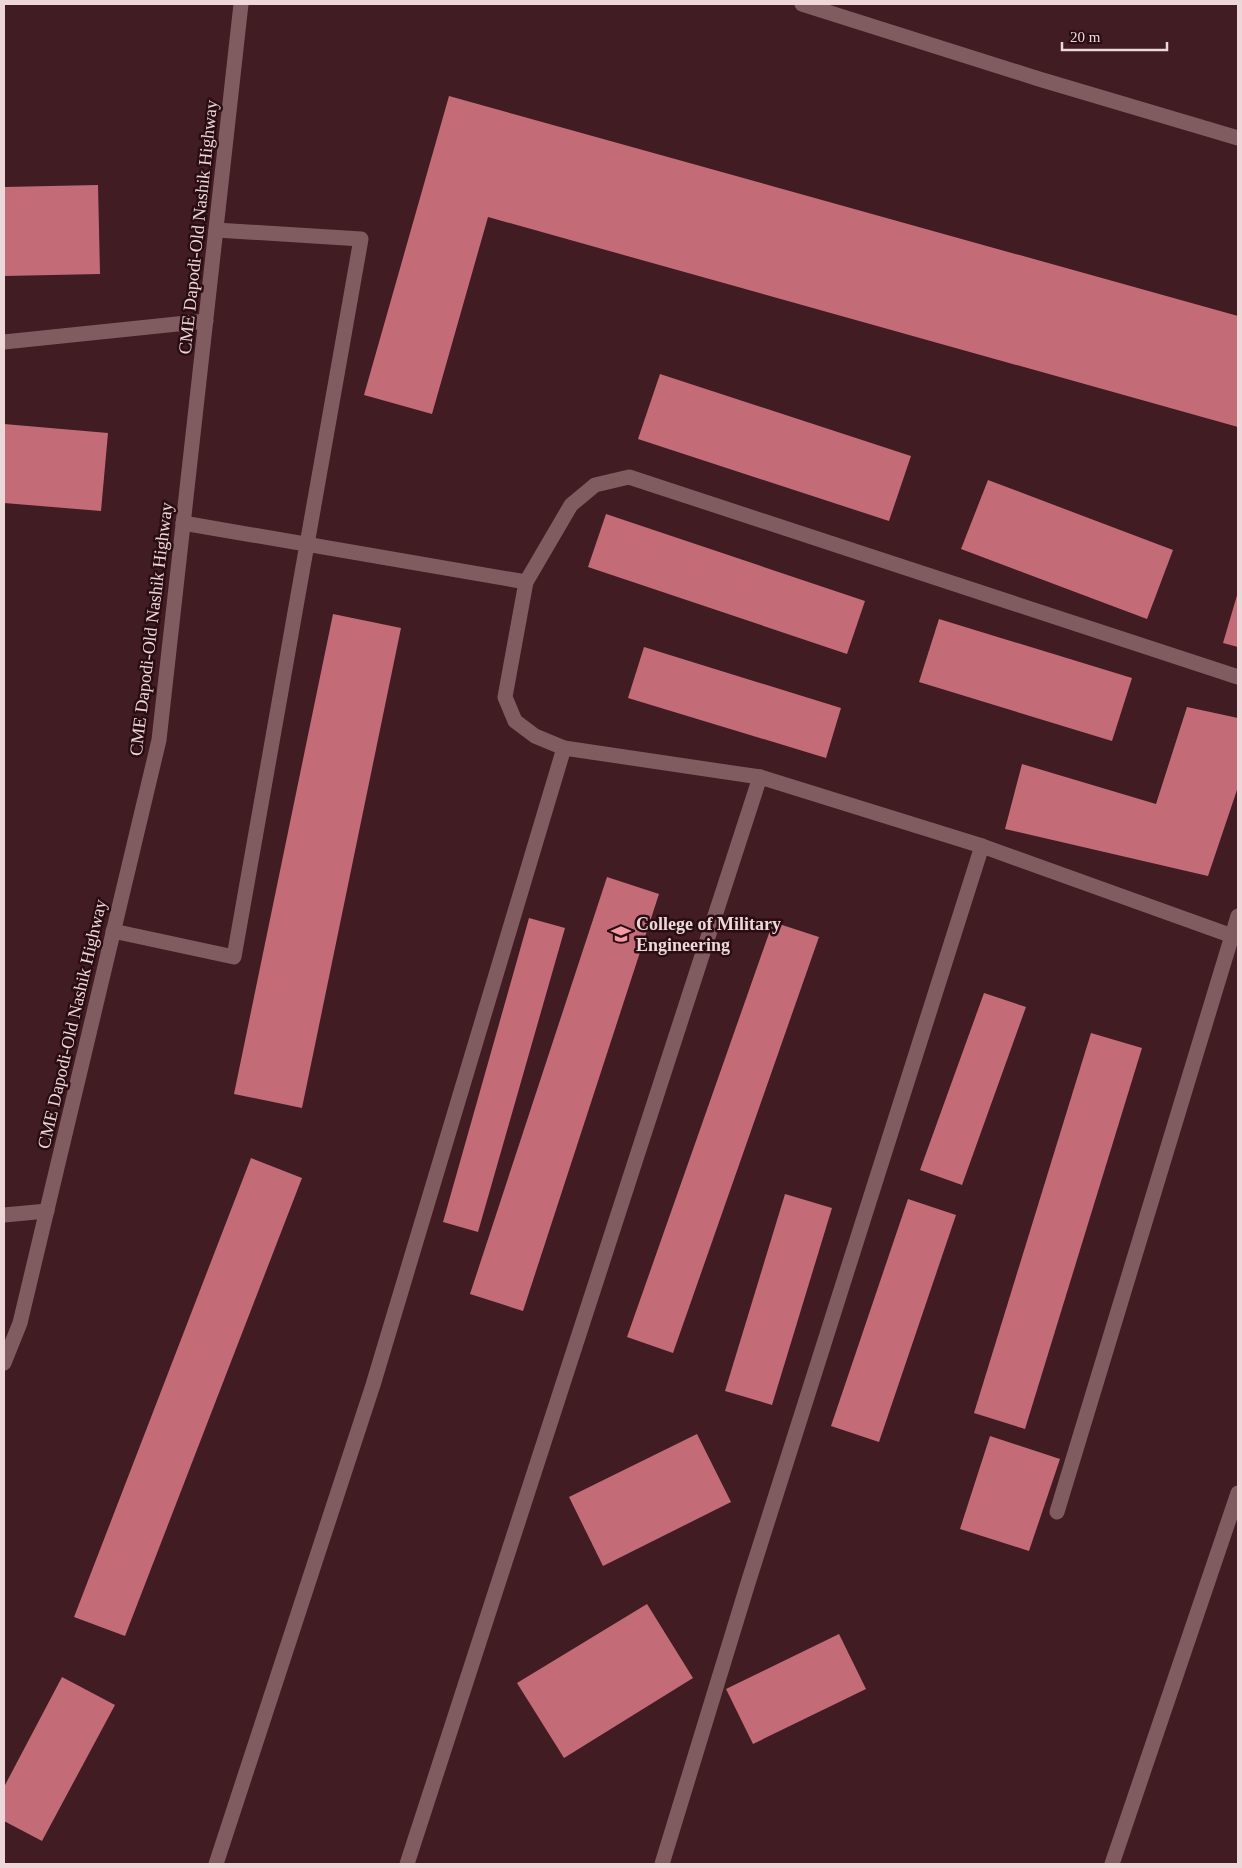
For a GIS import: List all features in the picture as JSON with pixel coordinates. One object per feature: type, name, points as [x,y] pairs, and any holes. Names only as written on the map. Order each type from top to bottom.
[{"type":"lane","name":"CME Dapodi-Old Nashik Highway","points":[[4,1363],[20,1323],[159,740],[242,4]]},
{"type":"lane","points":[[802,4],[1039,79],[1238,138]]},
{"type":"lane","points":[[114,931],[234,957],[361,239],[216,230]]},
{"type":"lane","points":[[4,342],[206,320]]},
{"type":"lane","points":[[1235,937],[982,846],[760,777],[564,748],[535,736],[515,721],[505,697],[526,582],[571,505],[595,485],[628,477],[1238,677]]},
{"type":"lane","points":[[183,524],[526,582]]},
{"type":"lane","points":[[216,1864],[373,1385],[564,748]]},
{"type":"lane","points":[[407,1864],[760,777]]},
{"type":"lane","points":[[662,1864],[748,1583],[982,846]]},
{"type":"lane","points":[[1057,1512],[1235,937],[1238,916]]},
{"type":"lane","points":[[4,1215],[47,1211]]},
{"type":"lane","points":[[1116,1863],[1238,1493]]},
{"type":"shaded area","name":"College of Military Engineering","points":[[4,4],[1238,4],[1238,1864],[4,1864]]},
{"type":"building","points":[[449,96],[1238,316],[1238,427],[488,217],[432,414],[364,395]]},
{"type":"building","points":[[98,185],[100,274],[4,276],[4,187]]},
{"type":"building","points":[[660,374],[911,456],[889,521],[638,439]]},
{"type":"building","points":[[4,424],[108,433],[101,511],[4,503]]},
{"type":"building","points":[[988,480],[1173,550],[1147,619],[961,549]]},
{"type":"building","points":[[606,514],[865,601],[847,654],[588,567]]},
{"type":"building","points":[[1238,592],[1238,647],[1223,643]]},
{"type":"building","points":[[333,614],[401,628],[302,1108],[234,1094]]},
{"type":"building","points":[[939,619],[1132,678],[1112,741],[919,682]]},
{"type":"building","points":[[644,647],[841,708],[826,758],[628,698]]},
{"type":"building","points":[[1187,707],[1238,718],[1238,787],[1208,876],[1005,829],[1022,764],[1156,804]]},
{"type":"building","points":[[607,877],[659,894],[523,1311],[470,1294]]},
{"type":"building","points":[[529,918],[565,928],[478,1232],[443,1222]]},
{"type":"building","points":[[773,922],[819,937],[673,1353],[627,1337]]},
{"type":"building","points":[[984,993],[1026,1007],[962,1185],[920,1170]]},
{"type":"building","points":[[1091,1033],[1142,1048],[1025,1429],[974,1413]]},
{"type":"building","points":[[251,1158],[302,1178],[125,1636],[74,1617]]},
{"type":"building","points":[[785,1194],[832,1208],[772,1405],[725,1391]]},
{"type":"building","points":[[908,1199],[956,1215],[879,1442],[831,1426]]},
{"type":"building","points":[[697,1434],[731,1502],[603,1566],[569,1497]]},
{"type":"building","points":[[990,1436],[1060,1459],[1029,1551],[960,1529]]},
{"type":"building","points":[[647,1604],[693,1678],[564,1758],[517,1683]]},
{"type":"building","points":[[839,1634],[866,1689],[753,1744],[726,1689]]},
{"type":"building","points":[[62,1677],[115,1705],[42,1841],[4,1821],[4,1787]]},
{"type":"place","name":"College of Military Engineering","points":[[621,934]]}]
